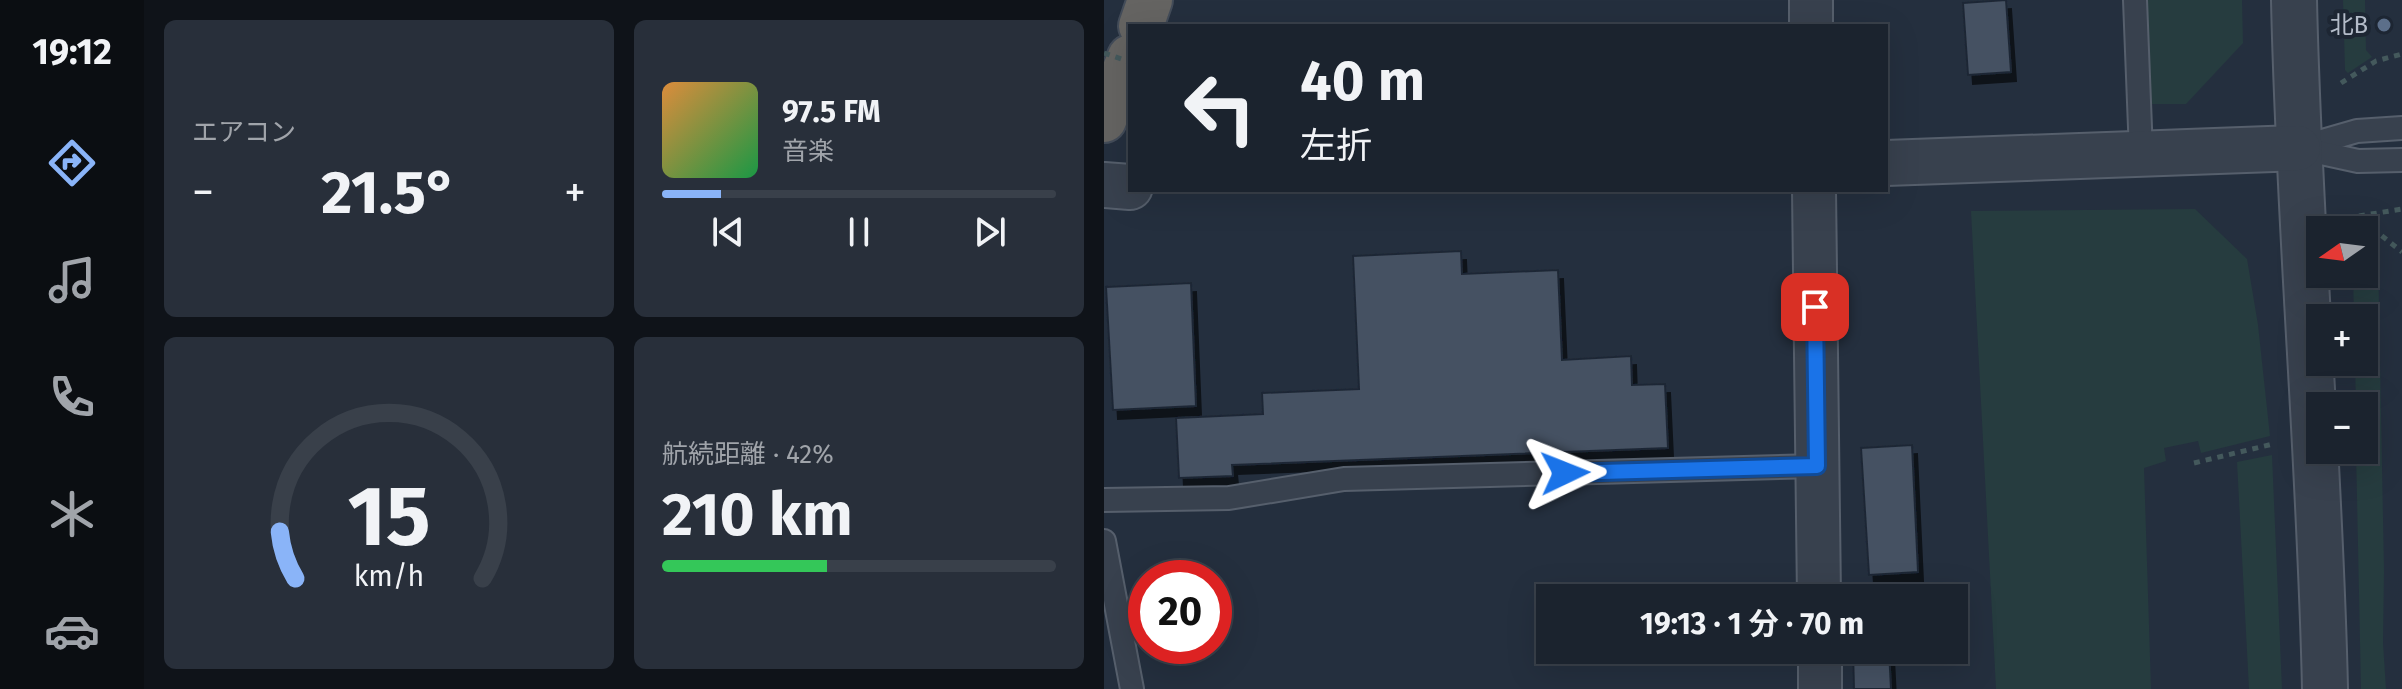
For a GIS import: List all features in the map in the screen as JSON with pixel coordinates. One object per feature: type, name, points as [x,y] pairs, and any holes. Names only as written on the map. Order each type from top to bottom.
[{"type":"highway","points":[[1142,24],[1150,0]]},
{"type":"highway","points":[[1104,120],[1128,65]]},
{"type":"street","points":[[1811,0],[1811,24]]},
{"type":"street","points":[[2294,0],[2298,148],[2317,474],[2325,689]]},
{"type":"street","points":[[1888,163],[2298,148]]},
{"type":"street","points":[[1104,185],[1128,187]]},
{"type":"street","points":[[1814,192],[1819,584]]},
{"type":"street","points":[[1820,664],[1820,689]]},
{"type":"lane","points":[[2135,0],[2141,153]]},
{"type":"lane","points":[[2298,148],[2357,131],[2402,128]]},
{"type":"lane","points":[[2298,148],[2358,161],[2402,160]]},
{"type":"lane","points":[[1104,500],[1229,498],[1344,479],[1817,466]]},
{"type":"lane","points":[[1104,541],[1132,689]]},
{"type":"path","points":[[1104,53],[1128,59]]},
{"type":"path","points":[[2341,83],[2376,61],[2402,54]]},
{"type":"path","points":[[2369,216],[2402,209]]},
{"type":"path","points":[[2378,233],[2402,252]]},
{"type":"path","points":[[2194,463],[2282,443]]},
{"type":"green space","points":[[2146,0],[2242,0],[2243,43],[2186,104],[2149,104]]},
{"type":"green space","points":[[2343,0],[2365,0],[2366,50],[2372,57],[2348,73],[2345,70]]},
{"type":"green space","points":[[2195,209],[2247,259],[2258,325],[2270,436],[2201,453],[2198,441],[2164,448],[2166,461],[2144,468],[2151,689],[1996,689],[1971,211]]},
{"type":"green space","points":[[2378,255],[2386,689],[2361,689],[2356,464],[2378,464],[2378,392],[2356,392],[2355,376],[2378,376],[2378,304],[2354,304],[2353,288],[2378,288]]},
{"type":"green space","points":[[2272,455],[2282,689],[2249,689],[2237,462]]},
{"type":"building","points":[[2006,0],[2011,72],[1968,75],[1963,3]]},
{"type":"building","points":[[1461,251],[1462,274],[1558,270],[1562,360],[1631,356],[1632,385],[1665,384],[1668,448],[1232,465],[1233,476],[1179,478],[1176,418],[1263,414],[1262,393],[1359,389],[1353,256]]},
{"type":"building","points":[[1191,283],[1196,406],[1113,410],[1106,287]]},
{"type":"building","points":[[1912,445],[1918,572],[1869,575],[1861,448]]},
{"type":"building","points":[[1853,664],[1890,664],[1891,689],[1854,689]]},
{"type":"place","name":"北B","points":[[2384,25]]},
{"type":"route","points":[[1565,473],[1817,466],[1815,307]]}]
